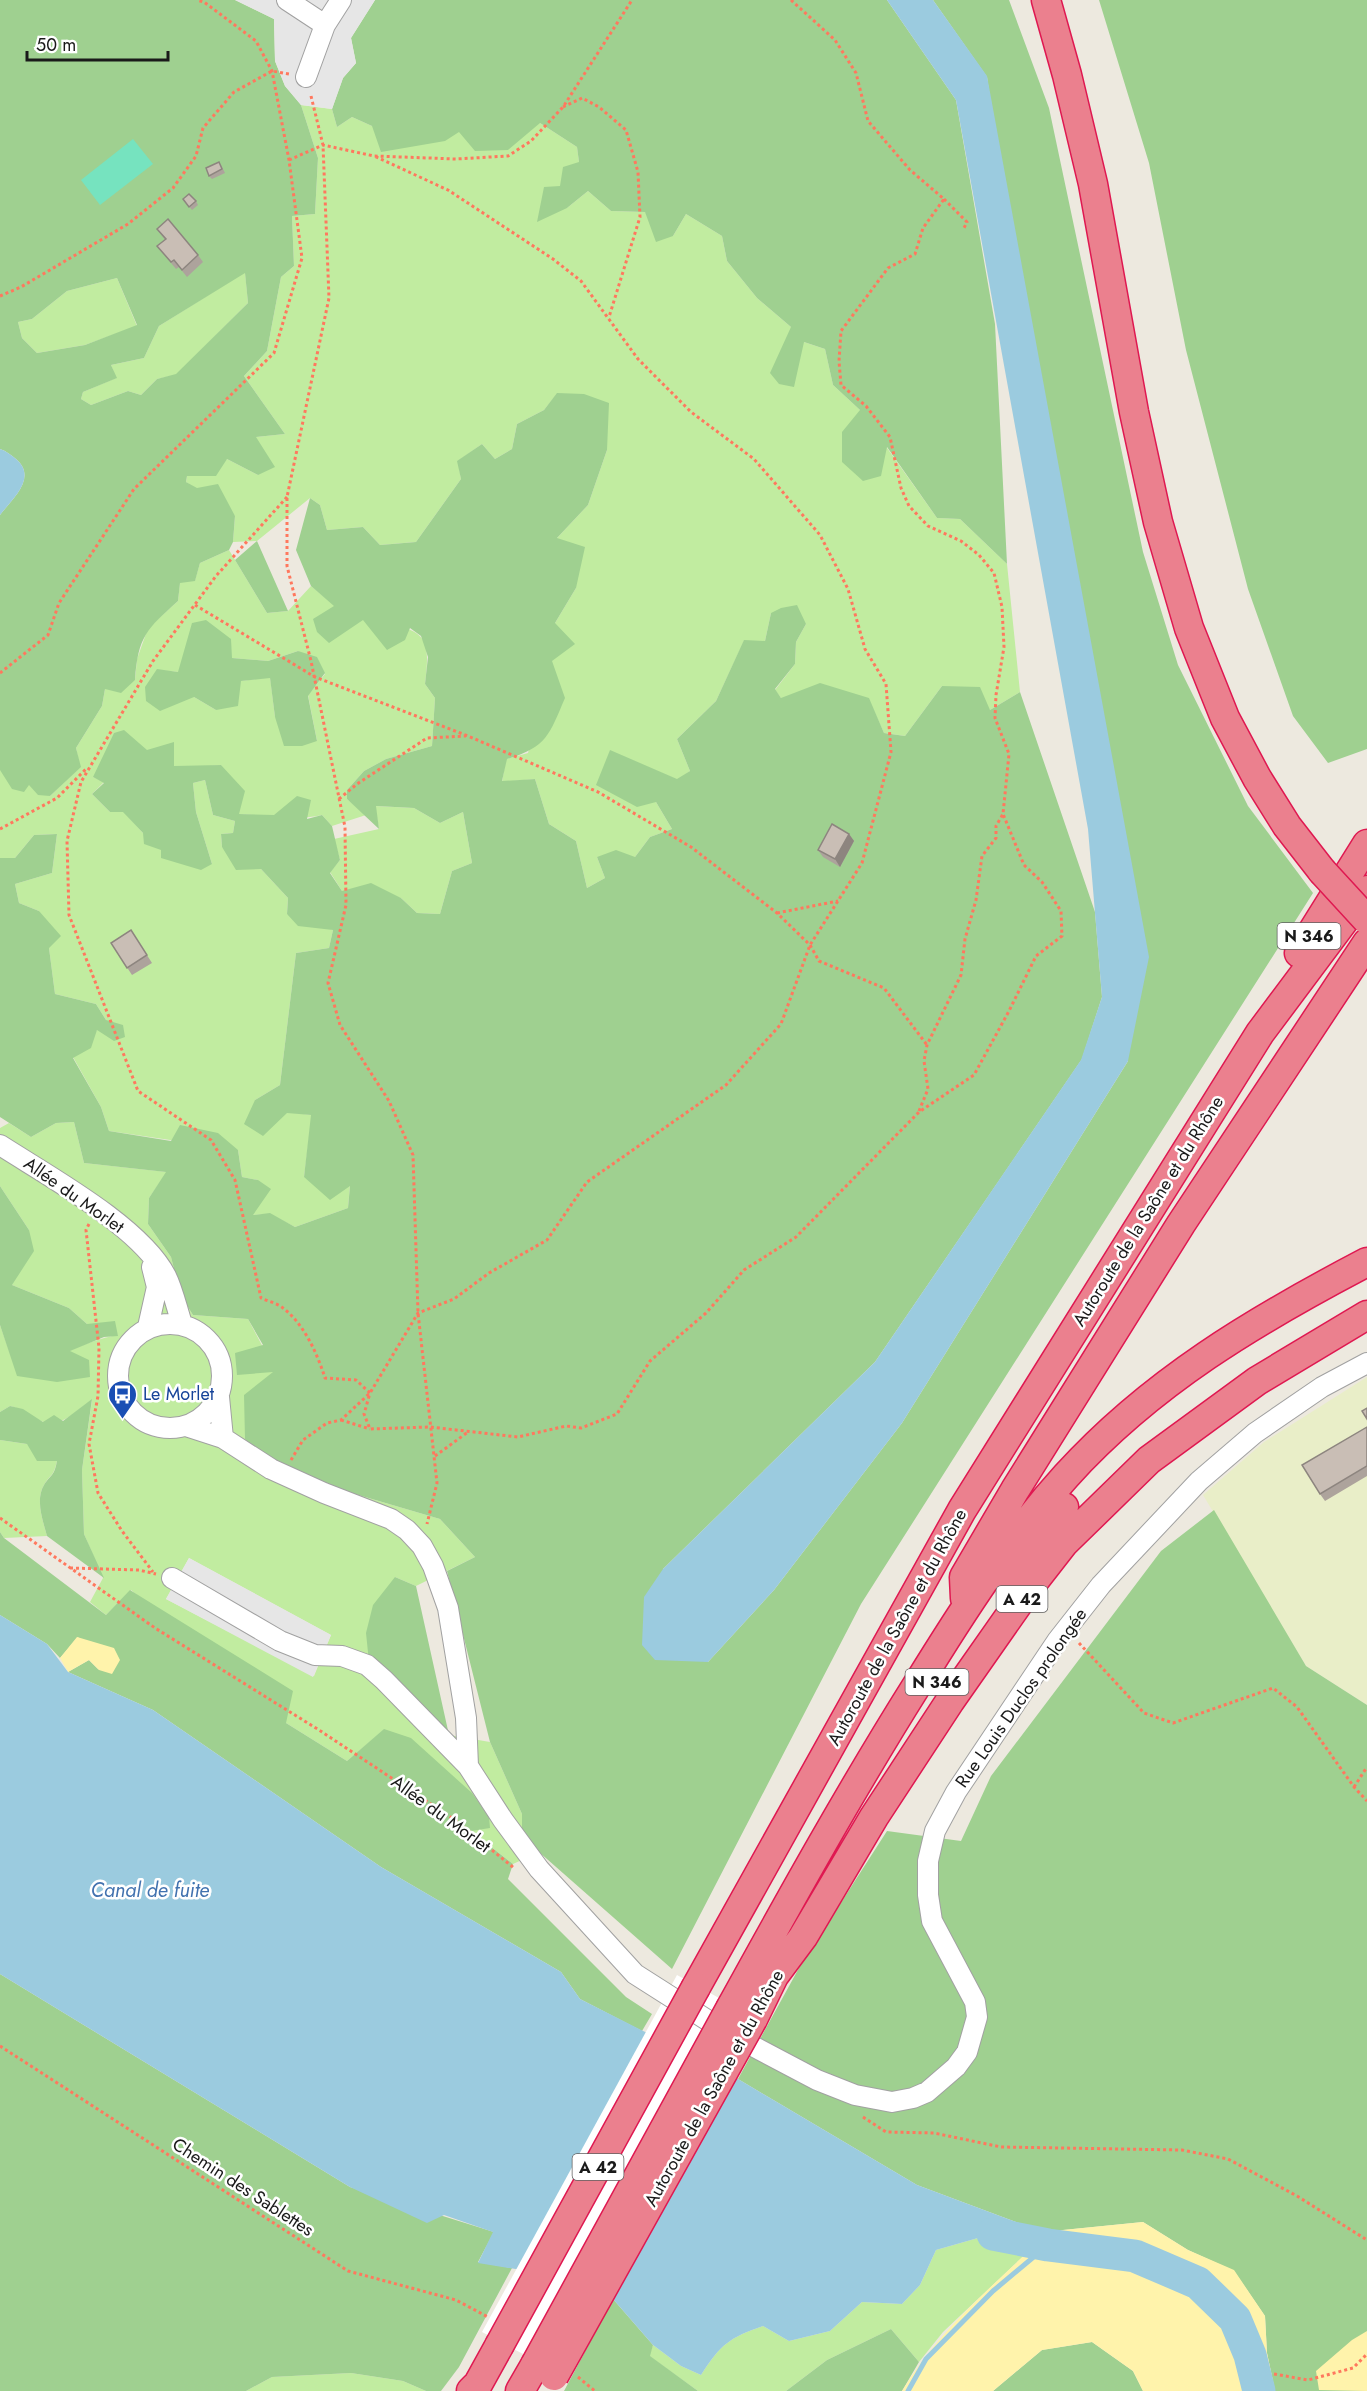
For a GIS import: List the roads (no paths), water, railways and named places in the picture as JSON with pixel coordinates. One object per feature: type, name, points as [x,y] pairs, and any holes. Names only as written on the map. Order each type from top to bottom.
[{"type":"highway","points":[[1046,0],[1068,75],[1093,184],[1134,412],[1158,522],[1189,628],[1225,718],[1257,778],[1287,826],[1322,871],[1367,920]]},
{"type":"highway","name":"N 346","points":[[1260,1033],[1278,986],[1367,844]]},
{"type":"highway","name":"Autoroute de la Saône et du Rhône","points":[[475,2389],[962,1510],[1260,1033],[1367,890]]},
{"type":"highway","points":[[965,1607],[964,1576],[1015,1490],[1180,1224],[1367,943]]},
{"type":"highway","name":"N 346","points":[[520,2391],[545,2377],[742,2013],[844,1803],[965,1607],[1020,1531],[1066,1476],[1134,1411],[1192,1365],[1250,1326],[1367,1262]]},
{"type":"highway","name":"Autoroute de la Saône et du Rhône","points":[[742,2013],[803,1937],[874,1817],[950,1701],[1032,1584],[1064,1544],[1149,1460],[1257,1382],[1367,1316]]},
{"type":"highway","name":"N 346","points":[[774,1976],[793,1933],[864,1806],[963,1638],[1069,1500],[1125,1438],[1134,1411]]},
{"type":"street","points":[[287,0],[325,24]]},
{"type":"street","points":[[306,77],[325,24],[341,0]]},
{"type":"street","name":"Allée du Morlet","points":[[0,1145],[96,1208],[146,1247],[166,1276],[182,1324]]},
{"type":"street","points":[[146,1247],[157,1287],[148,1328]]},
{"type":"street","points":[[219,1397],[202,1418],[186,1426],[160,1428],[143,1421],[129,1409],[120,1393],[117,1372],[122,1354],[133,1338],[148,1328],[164,1323],[182,1324],[194,1329],[209,1340],[219,1356],[223,1379],[219,1397],[223,1438]]},
{"type":"street","name":"Rue Louis Duclos prolongée","points":[[892,2102],[913,2098],[927,2092],[956,2067],[968,2052],[977,2018],[975,2002],[932,1921],[928,1895],[928,1861],[935,1831],[956,1792],[1057,1641],[1101,1585],[1192,1488],[1255,1432],[1322,1387],[1367,1363]]},
{"type":"street","points":[[186,1426],[223,1438],[242,1452],[283,1474],[391,1519],[407,1530],[422,1546],[434,1566],[448,1608],[466,1718],[468,1766]]},
{"type":"street","name":"Allée du Morlet","points":[[164,1576],[280,1641],[315,1655],[342,1656],[366,1665],[384,1680],[468,1766],[503,1820],[539,1869],[635,1974],[726,2032],[817,2080],[855,2095],[892,2102]]},
{"type":"water","points":[[887,0],[933,0],[987,76],[1149,957],[1128,1061],[902,1423],[774,1590],[708,1662],[655,1660],[642,1645],[644,1597],[663,1569],[875,1362],[1081,1060],[1102,997],[1088,829],[956,100]]},
{"type":"water","points":[[0,449],[16,459],[22,466],[24,481],[0,515]]},
{"type":"water","name":"Canal de fuite","points":[[0,1615],[47,1644],[68,1672],[153,1710],[381,1867],[561,1972],[580,1999],[738,2079],[917,2185],[1043,2232],[1033,2247],[978,2238],[936,2250],[920,2285],[902,2304],[862,2302],[830,2331],[789,2341],[763,2326],[727,2343],[714,2356],[701,2375],[681,2366],[653,2345],[613,2299],[540,2273],[478,2263],[493,2232],[444,2215],[427,2223],[350,2187],[0,1974]]},
{"type":"waterway","points":[[993,2234],[1048,2245],[1135,2256],[1198,2283],[1235,2319],[1250,2355],[1259,2391]]},
{"type":"waterway","points":[[908,2391],[926,2359],[993,2291],[1048,2245]]},
{"type":"place","name":"Le Morlet","points":[[122,1420]]}]
